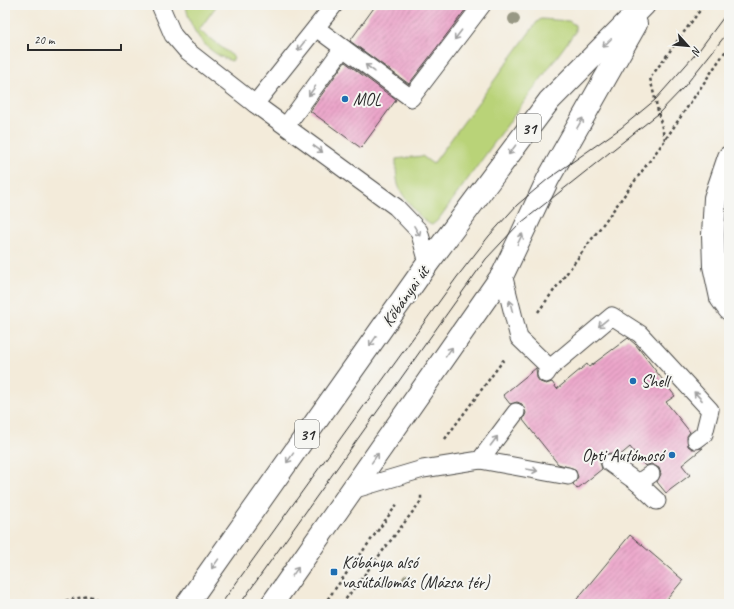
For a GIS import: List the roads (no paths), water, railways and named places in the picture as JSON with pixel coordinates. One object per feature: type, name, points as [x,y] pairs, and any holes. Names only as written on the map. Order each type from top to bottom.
[{"type":"main road","name":"Kőbányai út","points":[[186,604],[428,263],[549,101],[645,5]]},
{"type":"main road","name":"Kőbányai út","points":[[272,604],[503,274],[548,179],[645,5]]},
{"type":"main road","points":[[729,156],[715,198],[713,235],[714,266],[721,298],[729,309]]},
{"type":"lane","points":[[160,5],[173,35],[186,50],[255,104],[396,207],[419,231],[428,263]]},
{"type":"lane","points":[[255,104],[334,5]]},
{"type":"lane","points":[[316,28],[411,98],[482,5]]},
{"type":"lane","points":[[286,126],[343,48]]},
{"type":"lane","points":[[503,274],[519,338],[548,371],[612,316],[640,334],[710,410],[704,434],[696,440]]},
{"type":"lane","points":[[480,460],[516,412]]},
{"type":"lane","points":[[352,490],[423,469],[480,460],[568,476]]},
{"type":"lane","points":[[610,463],[645,478],[657,501]]},
{"type":"tram line","points":[[221,604],[457,277],[489,236],[517,205],[548,179],[621,128],[655,100],[700,49],[729,10]]},
{"type":"tram line","points":[[240,604],[486,259],[517,226],[658,114],[684,87],[729,31]]},
{"type":"place","name":"MOL","points":[[345,99]]},
{"type":"place","name":"Shell","points":[[633,381]]},
{"type":"place","name":"Opti Autómosó","points":[[672,455]]},
{"type":"place","name":"Kőbánya alsó vasútállomás (Mázsa tér)","points":[[334,572]]}]
